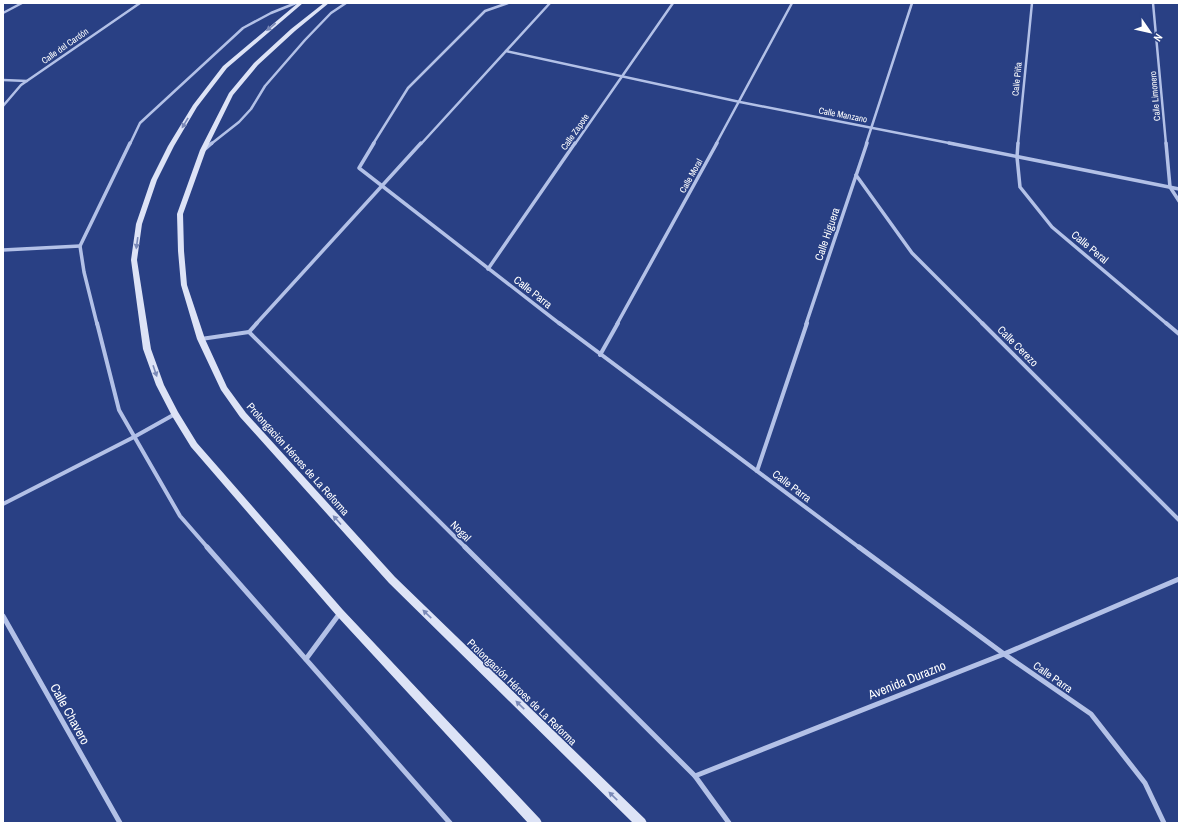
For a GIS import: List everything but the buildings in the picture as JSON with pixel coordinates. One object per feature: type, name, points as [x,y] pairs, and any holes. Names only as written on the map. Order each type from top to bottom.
[{"type":"main road","points":[[301,3],[225,67],[195,106],[171,146],[154,180],[140,224],[134,260],[148,349],[160,385],[175,414],[194,445],[340,613],[536,823]]},
{"type":"main road","name":"Prolongación Héroes de La Reforma","points":[[328,3],[293,30],[256,64],[231,94],[203,150],[180,214],[184,285],[202,339],[224,388],[243,415],[392,580],[641,823]]},
{"type":"street","points":[[3,13],[22,3]]},
{"type":"street","name":"Calle del Cardón","points":[[3,106],[21,86],[140,3]]},
{"type":"street","points":[[296,3],[271,13],[243,28],[140,124],[80,246],[84,272],[119,410],[180,516],[450,823]]},
{"type":"street","points":[[203,150],[239,122],[251,109],[266,86],[305,40],[331,13],[346,3]]},
{"type":"street","name":"Calle Parra","points":[[508,3],[485,11],[408,88],[359,168],[600,355],[1004,654],[1091,714],[1145,783],[1164,823]]},
{"type":"street","points":[[202,339],[249,332],[550,3]]},
{"type":"street","name":"Calle Zapote","points":[[488,269],[673,3]]},
{"type":"street","name":"Calle Moral","points":[[600,355],[740,102],[792,3]]},
{"type":"street","name":"Calle Higuera","points":[[757,471],[872,128],[912,3]]},
{"type":"street","name":"Calle Piña","points":[[1017,156],[1032,3]]},
{"type":"street","name":"Calle Limonero","points":[[1153,3],[1170,187]]},
{"type":"street","name":"Calle Manzano","points":[[506,50],[740,102],[1179,189]]},
{"type":"street","points":[[3,80],[28,81]]},
{"type":"street","name":"Calle Peral","points":[[1017,156],[1020,187],[1052,227],[1179,334]]},
{"type":"street","name":"Calle Cerezo","points":[[856,175],[912,253],[1179,520]]},
{"type":"street","points":[[1170,187],[1179,201]]},
{"type":"street","points":[[3,250],[80,246]]},
{"type":"street","name":"Nogal","points":[[249,332],[695,776]]},
{"type":"street","points":[[3,504],[134,437],[175,414]]},
{"type":"street","name":"Avenida Durazno","points":[[695,776],[1004,654],[1179,578]]},
{"type":"street","points":[[306,659],[340,613]]},
{"type":"street","name":"Calle Chavero","points":[[3,616],[120,823]]},
{"type":"street","points":[[695,776],[729,823]]}]
